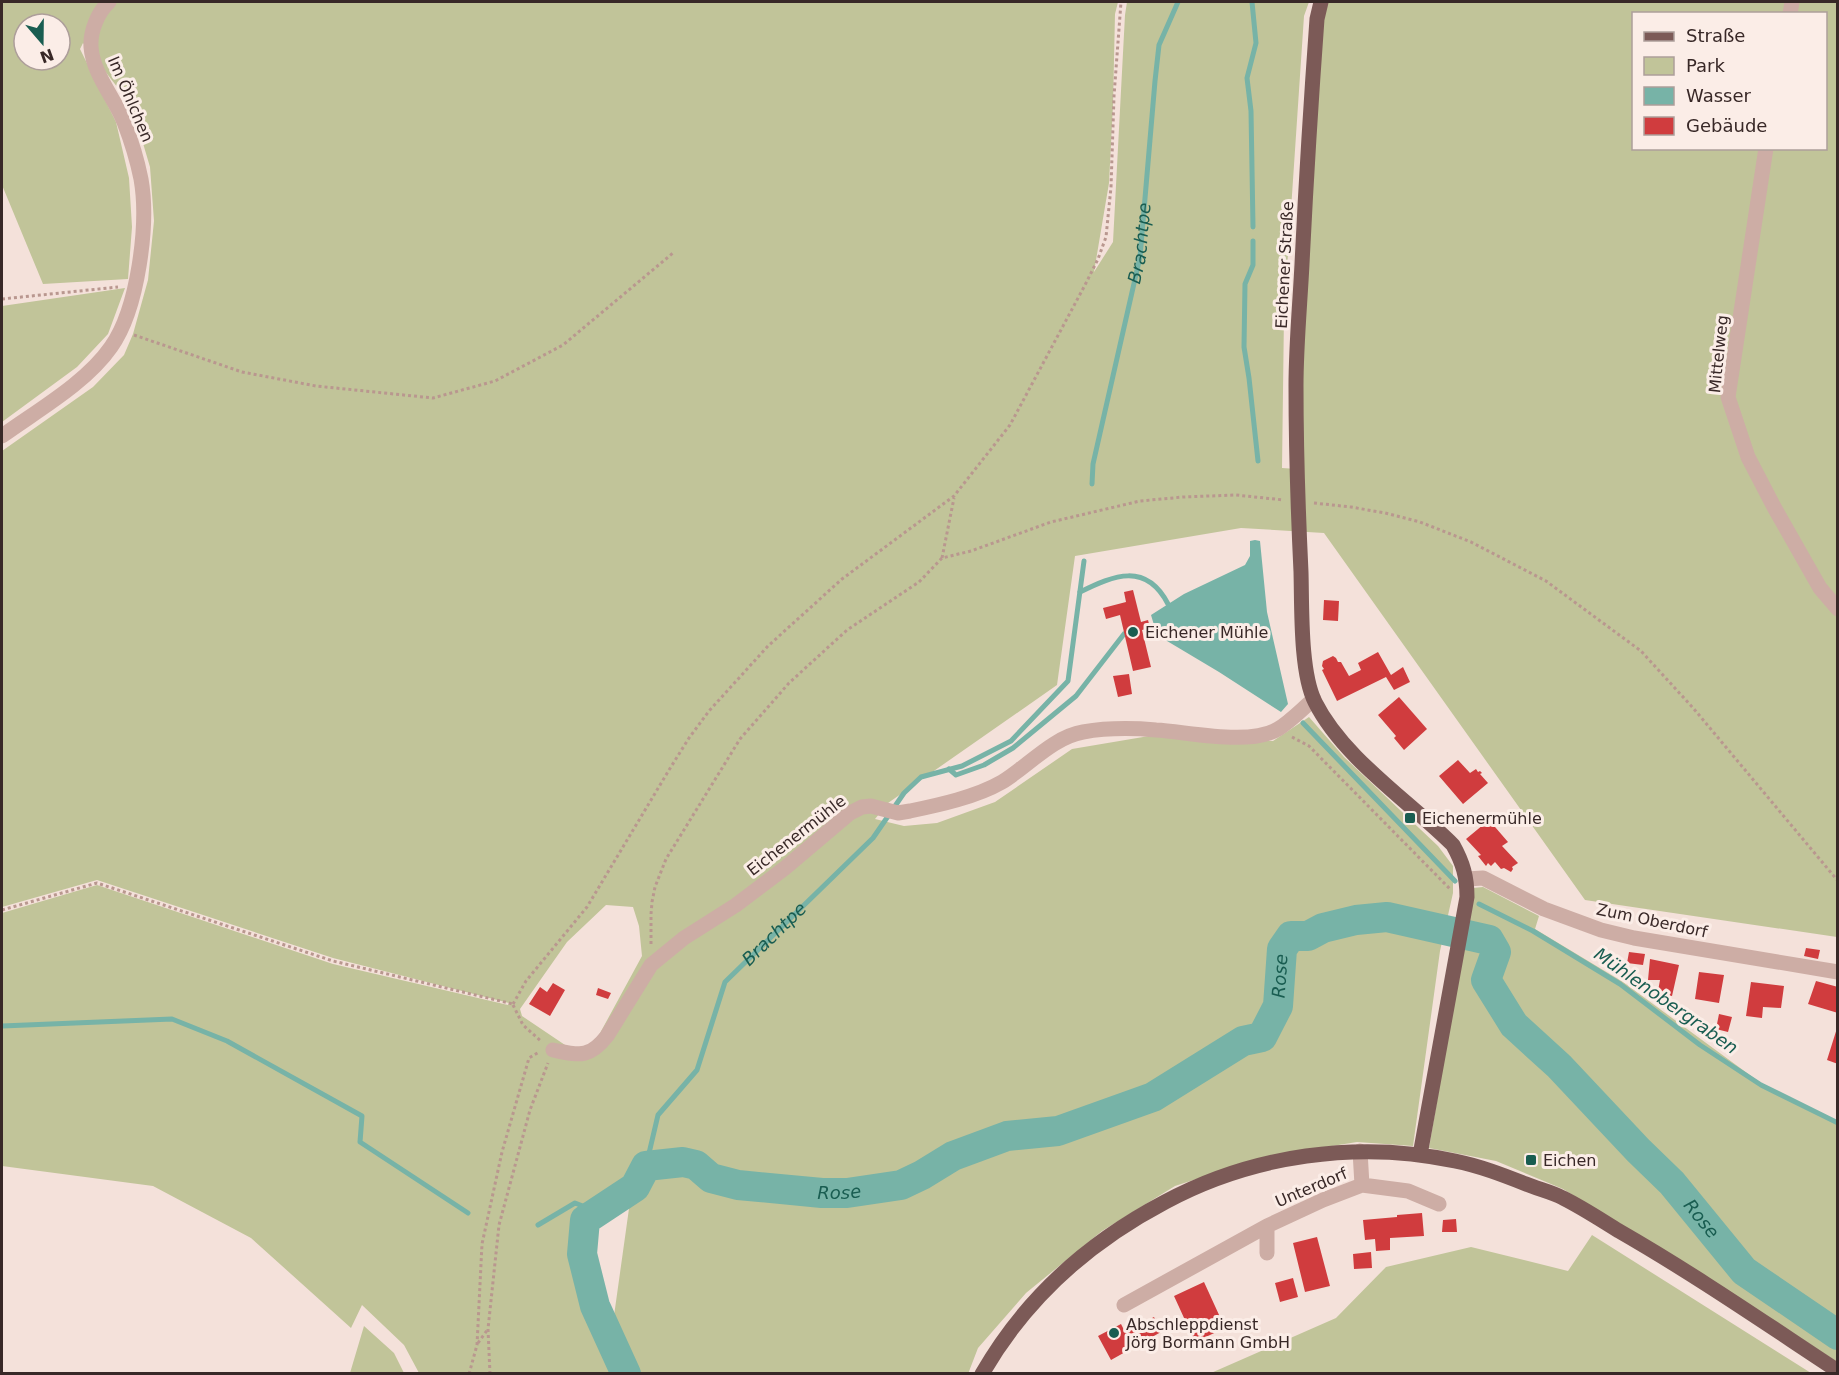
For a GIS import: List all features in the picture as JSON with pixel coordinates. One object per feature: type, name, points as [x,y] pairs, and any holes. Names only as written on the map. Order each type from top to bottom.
[{"type":"main road","name":"Eichener Straße","points":[[1314,699],[1307,671],[1304,640],[1296,385],[1308,132],[1317,20],[1321,2]]},
{"type":"main road","points":[[1314,699],[1324,719],[1344,743],[1374,774],[1453,845],[1461,859],[1467,879],[1465,904],[1420,1155]]},
{"type":"main road","points":[[982,1374],[1009,1332],[1037,1297],[1081,1257],[1145,1212],[1179,1194],[1235,1173],[1316,1154],[1360,1151],[1420,1155],[1455,1161],[1493,1171],[1563,1198],[1672,1261],[1838,1371]]},
{"type":"street","name":"Im Öhlchen","points":[[2,436],[74,384],[111,348],[129,311],[143,235],[141,181],[133,146],[94,60],[91,45],[94,24],[109,2]]},
{"type":"street","name":"Mittelweg","points":[[1766,150],[1728,397],[1748,457],[1763,487],[1820,588],[1838,609]]},
{"type":"street","name":"Eichenermühle","points":[[651,964],[736,905],[801,855],[850,813],[862,807],[871,806],[898,813],[984,791],[1001,782],[1054,744],[1082,732],[1155,729],[1215,736],[1261,735],[1278,729],[1314,699]]},
{"type":"street","name":"Zum Oberdorf","points":[[1467,879],[1483,878],[1544,909],[1601,930],[1634,938],[1838,972]]},
{"type":"street","points":[[553,1050],[581,1055],[591,1052],[600,1045],[651,964]]},
{"type":"street","name":"Unterdorf","points":[[1360,1151],[1362,1185]]},
{"type":"street","name":"Unterdorf","points":[[1267,1253],[1267,1226],[1362,1185],[1408,1191],[1439,1204]]},
{"type":"street","points":[[1124,1305],[1267,1226]]},
{"type":"path","points":[[513,1004],[526,981],[587,907],[674,762],[709,711],[768,646],[842,579],[954,496],[1010,425],[1098,259],[1106,237],[1111,187],[1113,96],[1121,2]]},
{"type":"path","points":[[121,330],[242,372],[316,386],[433,398],[495,381],[563,345],[673,253]]},
{"type":"path","points":[[2,299],[135,286]]},
{"type":"path","points":[[651,964],[652,902],[666,859],[740,739],[789,683],[847,630],[918,582],[942,558],[971,551],[1051,522],[1140,501],[1236,495]]},
{"type":"path","points":[[942,558],[954,496]]},
{"type":"path","points":[[1351,507],[1420,522],[1471,542],[1546,581],[1641,651],[1694,709],[1838,881]]},
{"type":"path","points":[[1278,729],[1309,746],[1465,904]]},
{"type":"path","points":[[2,910],[97,883],[333,962],[513,1004]]},
{"type":"path","points":[[513,1004],[523,1025],[553,1050]]},
{"type":"path","points":[[490,1374],[488,1329],[499,1225],[530,1110],[553,1050]]},
{"type":"path","points":[[469,1374],[477,1345],[482,1244],[502,1152],[529,1058],[540,1051],[553,1050]]},
{"type":"path","points":[[477,1345],[488,1329]]},
{"type":"green space","points":[[2,2],[1118,2],[1115,14],[1109,183],[1094,272],[1113,242],[1127,2],[1309,2],[1304,16],[1284,314],[1282,468],[1297,469],[1311,130],[1323,23],[1328,2],[1837,2],[1837,937],[1585,900],[1324,533],[1241,528],[1075,556],[1057,685],[888,803],[875,819],[904,826],[937,823],[995,802],[1072,749],[1155,735],[1211,741],[1273,741],[1309,717],[1344,757],[1438,846],[1453,866],[1453,893],[1440,951],[1413,1146],[1357,1142],[1264,1157],[1175,1186],[1102,1231],[1026,1293],[978,1348],[968,1374],[419,1373],[404,1345],[362,1305],[351,1328],[251,1238],[153,1186],[2,1166],[2,913],[97,885],[333,964],[508,1005],[509,1003],[333,958],[97,880],[2,907],[2,451],[93,387],[124,355],[133,334],[148,280],[154,221],[150,167],[132,106],[83,43],[80,49],[116,122],[129,178],[132,227],[128,279],[43,284],[2,185]],"holes":[[[606,905],[633,907],[639,926],[642,956],[599,1035],[585,1049],[568,1047],[522,1016],[520,1009],[567,942]],[[633,1180],[613,1323],[583,1217]]]},
{"type":"green space","points":[[125,288],[108,334],[77,367],[2,422],[2,306]]},
{"type":"green space","points":[[1483,887],[1539,916],[1535,929],[1623,982],[1762,1084],[1837,1122],[1837,1362],[1741,1299],[1563,1189],[1496,1161],[1429,1148],[1473,888]]},
{"type":"green space","points":[[1592,1235],[1811,1373],[1211,1373],[1336,1318],[1386,1267],[1471,1247],[1568,1271]]},
{"type":"green space","points":[[364,1326],[394,1353],[404,1373],[350,1373]]},
{"type":"water","points":[[1250,541],[1260,541],[1267,612],[1288,704],[1281,712],[1157,635],[1151,615],[1184,594],[1245,565],[1250,556]]},
{"type":"building","name":"Eichener Mühle","points":[[1133,590],[1141,622],[1148,620],[1150,628],[1142,630],[1151,667],[1133,671],[1120,615],[1106,619],[1103,608],[1126,602],[1124,592]]},
{"type":"building","points":[[1324,600],[1339,601],[1338,621],[1323,620]]},
{"type":"building","points":[[1378,652],[1391,675],[1403,667],[1410,682],[1394,690],[1386,677],[1337,701],[1322,670],[1324,669],[1323,661],[1333,656],[1341,662],[1349,676],[1361,670],[1358,663]]},
{"type":"building","points":[[1129,674],[1132,694],[1118,697],[1113,676]]},
{"type":"building","points":[[1399,697],[1427,729],[1404,750],[1394,738],[1396,736],[1378,715]]},
{"type":"building","points":[[1458,760],[1470,773],[1476,769],[1480,771],[1488,783],[1463,804],[1439,776]]},
{"type":"building","points":[[1489,820],[1508,842],[1502,846],[1518,863],[1512,867],[1511,872],[1504,868],[1501,869],[1495,862],[1491,866],[1488,863],[1486,866],[1478,856],[1481,855],[1466,839]]},
{"type":"building","points":[[1806,948],[1820,950],[1818,959],[1804,956]]},
{"type":"building","points":[[1629,952],[1645,954],[1643,965],[1627,963]]},
{"type":"building","points":[[1650,959],[1679,965],[1672,996],[1654,993],[1658,991],[1660,980],[1648,980]]},
{"type":"building","points":[[1699,972],[1724,975],[1719,1003],[1695,999]]},
{"type":"building","points":[[1816,981],[1838,987],[1838,1013],[1808,1004]]},
{"type":"building","points":[[1751,982],[1784,986],[1781,1008],[1763,1007],[1762,1018],[1746,1016]]},
{"type":"building","points":[[553,983],[565,990],[550,1016],[529,1004],[540,987],[547,992]]},
{"type":"building","points":[[598,988],[611,993],[608,999],[596,995]]},
{"type":"building","points":[[1719,1014],[1732,1017],[1728,1032],[1716,1029]]},
{"type":"building","points":[[1838,1025],[1838,1064],[1827,1060]]},
{"type":"building","points":[[1422,1213],[1424,1236],[1390,1238],[1390,1250],[1376,1251],[1375,1239],[1365,1240],[1363,1220]]},
{"type":"building","points":[[1456,1219],[1457,1232],[1442,1232],[1443,1220]]},
{"type":"building","points":[[1317,1237],[1330,1286],[1305,1292],[1293,1243]]},
{"type":"building","points":[[1371,1252],[1372,1268],[1354,1269],[1353,1254]]},
{"type":"building","points":[[1293,1278],[1298,1297],[1280,1302],[1275,1283]]},
{"type":"building","points":[[1204,1282],[1225,1328],[1195,1342],[1174,1296]]},
{"type":"building","points":[[1154,1317],[1161,1332],[1111,1360],[1098,1336],[1121,1324],[1125,1332]]},
{"type":"waterway","name":"Brachtpe","points":[[1092,484],[1093,464],[1140,257],[1159,45],[1178,2]]},
{"type":"waterway","points":[[1252,2],[1256,43],[1247,78],[1251,111],[1253,227]]},
{"type":"waterway","points":[[1253,241],[1253,265],[1245,284],[1244,347],[1258,461]]},
{"type":"waterway","name":"Brachtpe","points":[[646,1166],[658,1115],[697,1070],[725,982],[873,838],[904,793],[921,777],[962,766],[1011,741],[1068,681],[1084,561]]},
{"type":"waterway","points":[[1080,592],[1117,577],[1139,577],[1150,582],[1168,604]]},
{"type":"waterway","points":[[949,769],[956,775],[984,765],[1013,748],[1076,696],[1124,634]]},
{"type":"waterway","name":"Mühlenobergraben","points":[[1303,723],[1455,881]]},
{"type":"waterway","name":"Mühlenobergraben","points":[[1479,904],[1533,931],[1620,984],[1700,1045],[1761,1085],[1838,1123]]},
{"type":"waterway","name":"Rose","points":[[626,1374],[595,1306],[582,1254],[585,1220],[635,1187],[646,1166],[683,1162],[696,1165],[711,1178],[738,1185],[822,1193],[847,1193],[901,1185],[953,1156],[1007,1136],[1058,1131],[1153,1097],[1243,1041],[1262,1037],[1278,1006],[1282,949],[1291,936],[1308,936],[1323,928],[1356,920],[1387,917],[1489,940],[1496,952],[1486,980],[1514,1025],[1559,1066],[1672,1183],[1744,1271],[1838,1335]]},
{"type":"waterway","points":[[2,1026],[172,1019],[227,1041],[362,1116],[360,1142],[468,1213]]},
{"type":"waterway","points":[[538,1225],[575,1203],[598,1212]]},
{"type":"place","name":"Eichener Mühle","points":[[1133,632]]},
{"type":"place","name":"Eichenermühle","points":[[1410,818]]},
{"type":"place","name":"Eichen","points":[[1531,1160]]},
{"type":"place","name":"Abschleppdienst Jörg Bormann GmbH","points":[[1114,1333]]}]
